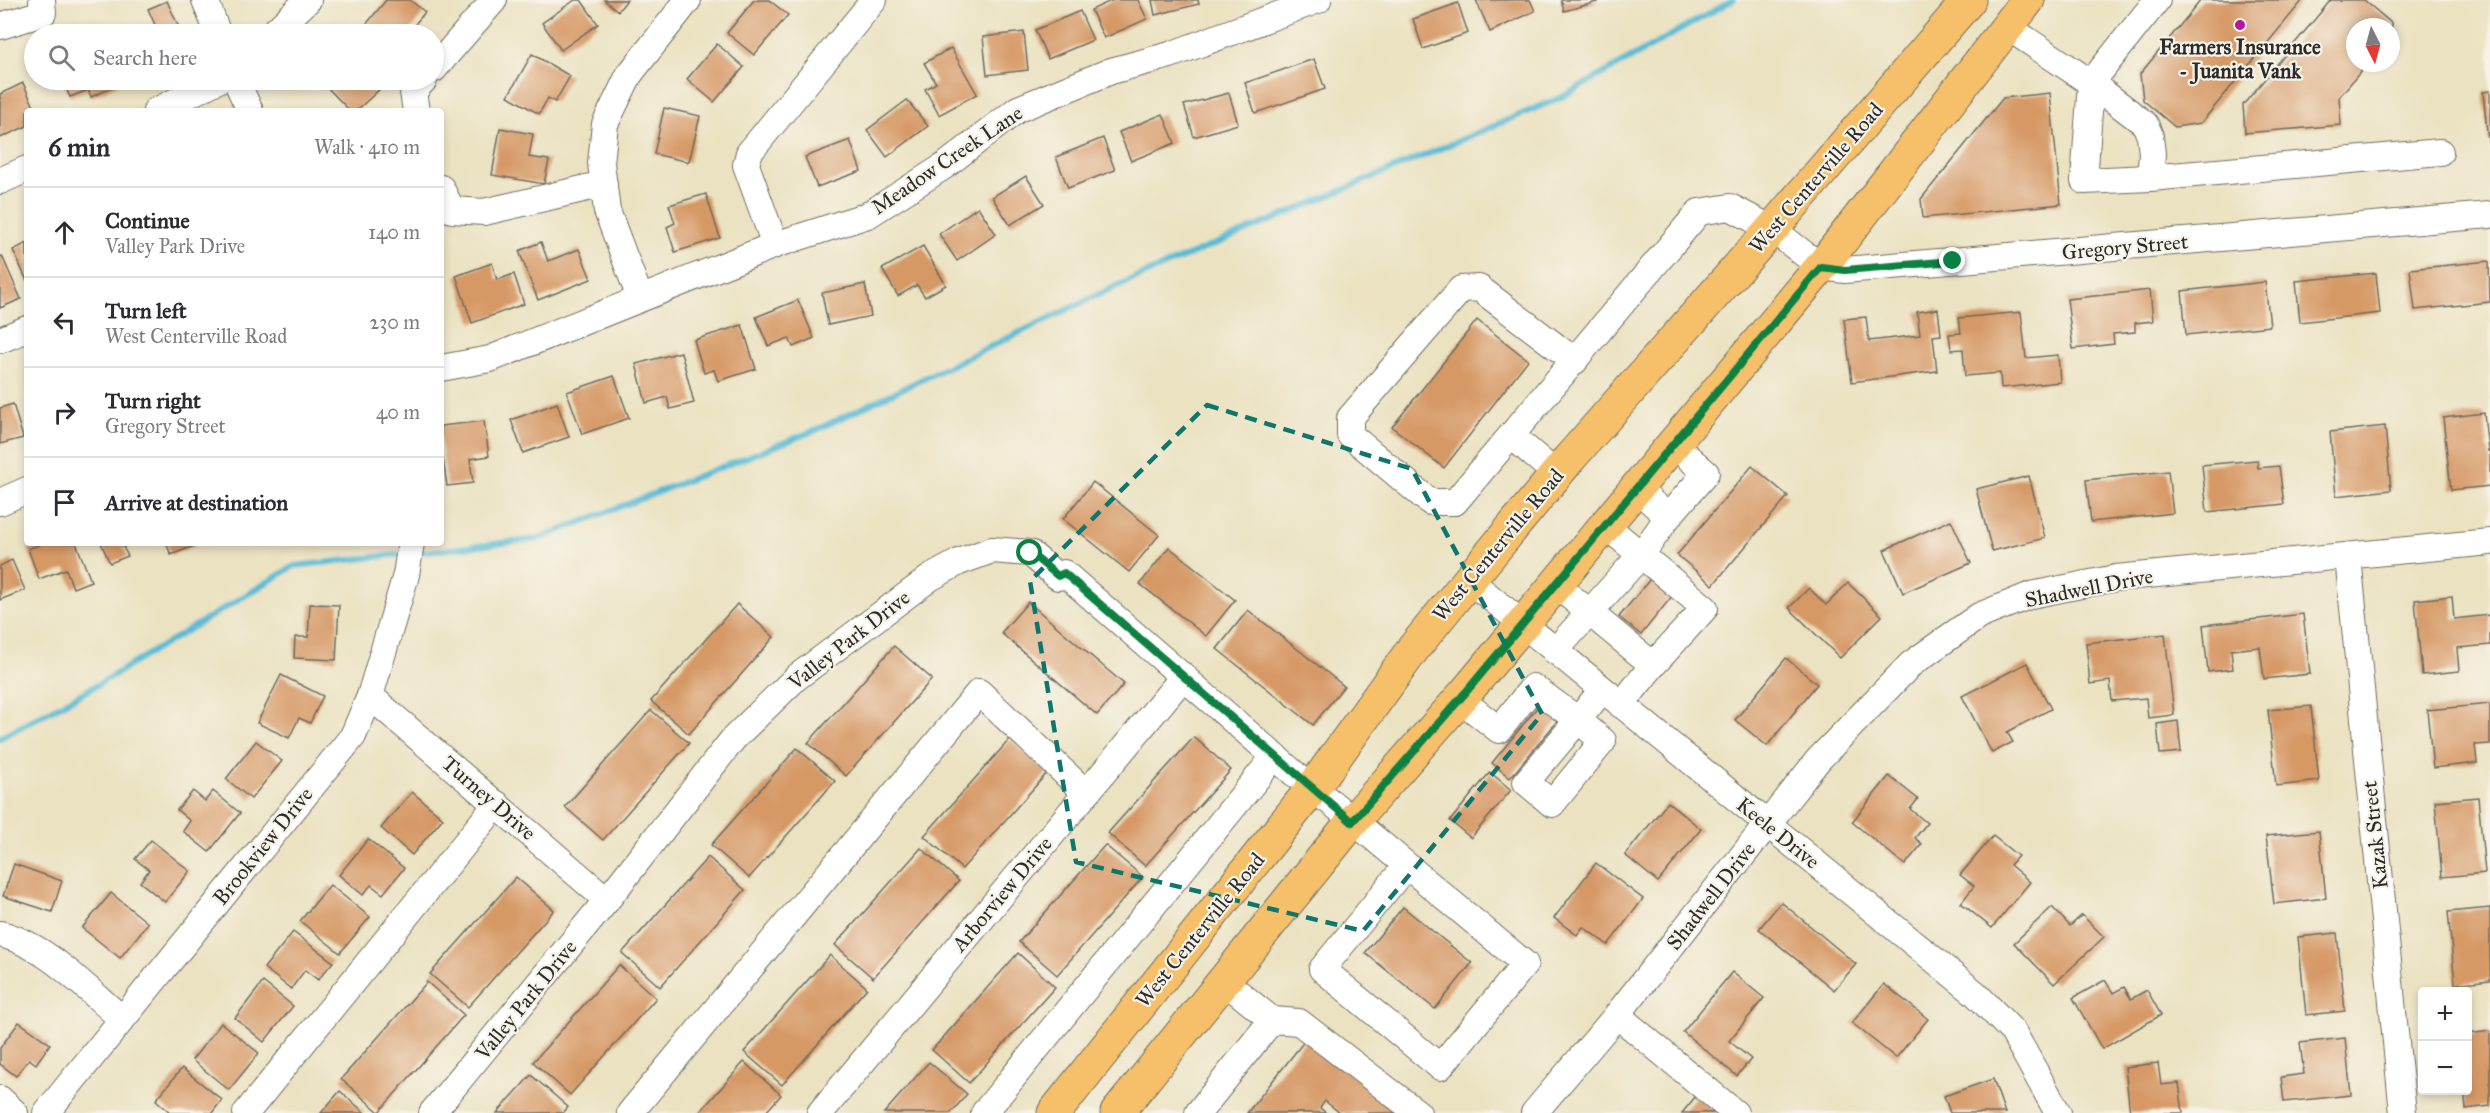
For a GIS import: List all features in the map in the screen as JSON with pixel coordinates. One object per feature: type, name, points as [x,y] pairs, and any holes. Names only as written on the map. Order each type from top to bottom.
[{"type":"main road","points":[[1969,0],[2006,26]]},
{"type":"main road","name":"West Centerville Road","points":[[1054,1113],[1312,789],[1413,649],[1469,580],[1557,474],[1772,230],[1969,0]]},
{"type":"main road","points":[[1117,1113],[1352,822],[1460,699],[1821,267],[2028,0]]},
{"type":"street","points":[[0,26],[43,13],[42,0]]},
{"type":"street","points":[[205,0],[214,24]]},
{"type":"street","points":[[283,24],[308,0]]},
{"type":"street","points":[[444,58],[494,0]]},
{"type":"street","points":[[640,298],[607,211],[602,163],[605,124],[629,75],[688,0]]},
{"type":"street","points":[[775,245],[746,165],[749,153],[874,0]]},
{"type":"street","name":"Meadow Creek Lane","points":[[444,367],[490,359],[775,245],[868,215],[946,165],[1018,109],[1111,71],[1170,54],[1318,0]]},
{"type":"street","points":[[2157,0],[2091,83],[2084,181],[2150,178],[2440,152]]},
{"type":"street","points":[[2006,26],[2091,83],[2145,124],[2150,136],[2150,178]]},
{"type":"street","points":[[162,108],[198,90]]},
{"type":"street","points":[[241,90],[249,108]]},
{"type":"street","points":[[415,90],[413,92],[416,108]]},
{"type":"street","points":[[0,181],[24,170]]},
{"type":"street","points":[[444,194],[452,210],[484,212],[604,184]]},
{"type":"street","points":[[1575,361],[1479,288],[1461,289],[1350,418],[1350,435],[1430,502],[1455,502],[1512,436],[1575,361],[1699,212],[1730,207],[1772,230],[1821,267]]},
{"type":"street","name":"Gregory Street","points":[[1821,267],[1845,270],[2490,215]]},
{"type":"street","points":[[0,340],[24,329]]},
{"type":"street","points":[[1512,436],[1557,474]]},
{"type":"street","points":[[1555,651],[1641,555],[1668,517],[1706,473],[1673,444]]},
{"type":"street","points":[[1636,488],[1668,517]]},
{"type":"street","points":[[0,502],[24,491]]},
{"type":"street","points":[[1460,699],[1499,730],[1533,687],[1578,720],[1612,698],[1653,665],[1706,608],[1605,525]]},
{"type":"street","name":"Shadwell Drive","points":[[1534,1113],[1617,1015],[1818,760],[1911,664],[1979,616],[2031,595],[2116,578],[2490,542]]},
{"type":"street","name":"Brookview Drive","points":[[46,1113],[353,736],[370,696],[406,575],[411,546]]},
{"type":"street","name":"Valley Park Drive","points":[[432,1113],[607,900],[734,738],[797,677],[930,578],[959,562],[992,550],[1030,553],[1058,576],[1064,573],[1312,789],[1332,803],[1525,964],[1440,1067],[1323,969],[1406,866]]},
{"type":"street","name":"Kazak Street","points":[[2348,556],[2403,1113]]},
{"type":"street","name":"Keele Drive","points":[[1469,580],[1976,994],[2013,1032],[2058,1113]]},
{"type":"street","points":[[1555,584],[1653,665]]},
{"type":"street","name":"Arborview Drive","points":[[820,1113],[1184,676]]},
{"type":"street","points":[[630,1113],[979,692],[1086,793]]},
{"type":"street","name":"Turney Drive","points":[[370,696],[607,900]]},
{"type":"street","points":[[984,1113],[1275,756]]},
{"type":"street","points":[[246,1113],[497,804]]},
{"type":"street","points":[[0,934],[10,936],[44,953],[122,1018]]},
{"type":"street","points":[[1224,981],[1272,1020],[1299,1022],[1418,1113]]},
{"type":"street","points":[[1617,1015],[1735,1113]]},
{"type":"street","points":[[1198,1113],[1272,1020]]},
{"type":"street","points":[[0,1099],[15,1113]]},
{"type":"highlighted area","points":[[1207,405],[1412,469],[1542,714],[1363,931],[1076,862],[1030,581]]},
{"type":"building","points":[[386,0],[410,0],[425,12],[415,24],[366,24]]},
{"type":"building","points":[[575,0],[581,0],[598,24],[561,50],[542,23]]},
{"type":"building","points":[[604,0],[627,0],[618,11]]},
{"type":"building","points":[[754,0],[769,0],[788,15],[754,55],[727,33]]},
{"type":"building","points":[[1113,0],[1138,0],[1147,19],[1104,38],[1091,10]]},
{"type":"building","points":[[1152,0],[1198,0],[1199,4],[1155,15]]},
{"type":"building","points":[[1476,0],[1530,0],[1535,11],[1490,32]]},
{"type":"building","points":[[1561,0],[1596,0],[1597,2],[1564,11]]},
{"type":"building","points":[[2201,0],[2303,0],[2201,123],[2175,127],[2143,100],[2140,74]]},
{"type":"building","points":[[2331,0],[2364,0],[2385,18],[2346,18],[2346,72],[2360,72],[2339,97],[2341,125],[2245,133],[2243,105]]},
{"type":"building","points":[[167,1],[177,24],[155,24],[148,9]]},
{"type":"building","points":[[1458,3],[1468,33],[1423,49],[1413,19]]},
{"type":"building","points":[[1080,11],[1093,40],[1048,59],[1035,30]]},
{"type":"building","points":[[1024,32],[1028,70],[987,75],[983,37]]},
{"type":"building","points":[[717,44],[744,67],[714,102],[687,79]]},
{"type":"building","points":[[951,48],[977,94],[939,115],[925,89],[936,83],[924,63]]},
{"type":"building","points":[[532,54],[570,76],[555,102],[548,98],[539,114],[508,96]]},
{"type":"building","points":[[1314,59],[1325,89],[1255,113],[1245,83]]},
{"type":"building","points":[[23,83],[24,90],[26,90],[35,108],[24,108],[24,127],[0,138],[0,94]]},
{"type":"building","points":[[67,90],[88,90],[70,97]]},
{"type":"building","points":[[88,90],[107,90],[91,97]]},
{"type":"building","points":[[330,90],[379,90],[359,108],[347,108]]},
{"type":"building","points":[[2490,91],[2490,141],[2488,141],[2483,92]]},
{"type":"building","points":[[1229,93],[1238,124],[1194,137],[1184,105]]},
{"type":"building","points":[[2050,93],[2061,204],[1923,218],[1921,199],[2003,98]]},
{"type":"building","points":[[907,100],[928,126],[887,157],[867,130]]},
{"type":"building","points":[[664,108],[700,116],[689,162],[654,154]]},
{"type":"building","points":[[1163,114],[1175,143],[1131,161],[1119,132]]},
{"type":"building","points":[[500,128],[533,134],[529,157],[549,160],[544,184],[492,175]]},
{"type":"building","points":[[1103,138],[1115,170],[1068,188],[1056,157]]},
{"type":"building","points":[[850,140],[861,171],[817,187],[805,157]]},
{"type":"building","points":[[1026,176],[1044,204],[1010,225],[992,197]]},
{"type":"building","points":[[706,194],[720,238],[675,252],[667,227],[675,223],[669,205]]},
{"type":"building","points":[[978,207],[996,234],[957,261],[939,234]]},
{"type":"building","points":[[541,242],[548,261],[579,249],[591,279],[538,300],[519,251]]},
{"type":"building","points":[[24,244],[24,274],[13,250]]},
{"type":"building","points":[[923,246],[946,285],[925,297],[917,285],[898,296],[882,269]]},
{"type":"building","points":[[0,256],[21,299],[0,308]]},
{"type":"building","points":[[2489,261],[2490,302],[2415,310],[2410,269]]},
{"type":"building","points":[[492,263],[497,280],[514,274],[524,304],[472,323],[456,276]]},
{"type":"building","points":[[2376,273],[2380,313],[2300,322],[2296,281]]},
{"type":"building","points":[[2265,282],[2270,326],[2186,335],[2182,291]]},
{"type":"building","points":[[865,284],[871,316],[828,325],[822,293]]},
{"type":"building","points":[[2150,290],[2153,321],[2135,323],[2135,332],[2113,334],[2114,344],[2073,349],[2067,299]]},
{"type":"building","points":[[798,300],[814,338],[793,347],[789,338],[768,346],[756,317]]},
{"type":"building","points":[[1938,309],[1941,335],[1933,336],[1937,371],[1852,382],[1844,319],[1866,317],[1869,341],[1920,335],[1917,312]]},
{"type":"building","points":[[2021,312],[2026,358],[2058,355],[2060,382],[2001,388],[2000,373],[1965,376],[1963,349],[1951,350],[1949,334],[1961,333],[1959,318]]},
{"type":"building","points":[[1477,320],[1528,360],[1444,468],[1392,427]]},
{"type":"building","points":[[742,325],[756,369],[718,381],[714,370],[704,373],[694,340]]},
{"type":"building","points":[[681,352],[694,403],[670,409],[667,397],[646,403],[636,364]]},
{"type":"building","points":[[614,376],[629,418],[582,434],[567,392]]},
{"type":"building","points":[[557,403],[569,437],[523,453],[511,420]]},
{"type":"building","points":[[13,404],[23,438],[0,444],[0,408]]},
{"type":"building","points":[[2484,413],[2488,451],[2490,450],[2490,486],[2451,490],[2443,418]]},
{"type":"building","points":[[484,421],[489,456],[470,459],[473,483],[447,486],[444,466],[444,426]]},
{"type":"building","points":[[2385,426],[2391,490],[2336,496],[2330,432]]},
{"type":"building","points":[[2257,460],[2258,468],[2279,466],[2284,504],[2207,512],[2202,465]]},
{"type":"building","points":[[1752,466],[1788,496],[1713,585],[1677,555]]},
{"type":"building","points":[[2168,471],[2173,513],[2091,522],[2086,480]]},
{"type":"building","points":[[2029,476],[2045,538],[1992,551],[1976,489]]},
{"type":"building","points":[[1093,482],[1159,535],[1129,572],[1063,519]]},
{"type":"building","points":[[1951,520],[1971,563],[1903,593],[1884,550]]},
{"type":"building","points":[[36,546],[77,546],[91,581],[73,588],[66,569],[39,579],[28,549]]},
{"type":"building","points":[[102,546],[125,546],[123,547],[128,556],[110,563]]},
{"type":"building","points":[[167,546],[194,546],[171,555]]},
{"type":"building","points":[[1169,547],[1235,600],[1206,636],[1140,584]]},
{"type":"building","points":[[12,560],[25,590],[0,600],[0,566]]},
{"type":"building","points":[[1655,573],[1677,590],[1641,635],[1619,617]]},
{"type":"building","points":[[1848,583],[1882,616],[1840,658],[1789,608],[1809,588],[1826,605]]},
{"type":"building","points":[[2452,596],[2454,619],[2490,615],[2490,645],[2457,648],[2459,671],[2422,675],[2415,600]]},
{"type":"building","points":[[1028,602],[1124,684],[1097,715],[1001,633]]},
{"type":"building","points":[[310,604],[339,605],[336,660],[294,658],[295,637],[308,637]]},
{"type":"building","points":[[737,604],[774,637],[689,734],[651,701]]},
{"type":"building","points":[[1248,610],[1344,686],[1313,725],[1217,649]]},
{"type":"building","points":[[2303,614],[2310,674],[2264,679],[2260,647],[2231,650],[2233,669],[2208,672],[2203,625]]},
{"type":"building","points":[[2165,634],[2174,715],[2148,718],[2146,698],[2112,701],[2110,681],[2090,684],[2086,643]]},
{"type":"building","points":[[894,646],[932,679],[846,776],[808,743]]},
{"type":"building","points":[[1786,658],[1817,684],[1767,746],[1735,720]]},
{"type":"building","points":[[2027,663],[2051,709],[2007,732],[2013,742],[1992,753],[1962,696]]},
{"type":"building","points":[[281,675],[323,696],[310,723],[299,718],[289,738],[257,723]]},
{"type":"building","points":[[1540,704],[1559,719],[1510,778],[1492,763]]},
{"type":"building","points":[[2490,704],[2490,744],[2475,745],[2477,763],[2433,768],[2427,710]]},
{"type":"building","points":[[2311,706],[2319,781],[2276,786],[2268,710]]},
{"type":"building","points":[[651,710],[689,743],[603,840],[565,807]]},
{"type":"building","points":[[2178,721],[2181,752],[2160,754],[2157,724]]},
{"type":"building","points":[[1194,737],[1231,770],[1145,866],[1108,833]]},
{"type":"building","points":[[1010,739],[1048,772],[962,869],[924,836]]},
{"type":"building","points":[[256,741],[282,761],[251,799],[226,779]]},
{"type":"building","points":[[797,748],[835,781],[749,878],[711,845]]},
{"type":"building","points":[[1490,772],[1511,790],[1471,838],[1450,821]]},
{"type":"building","points":[[1889,776],[1918,799],[1910,809],[1927,823],[1915,838],[1922,844],[1905,865],[1852,822]]},
{"type":"building","points":[[193,791],[205,801],[213,791],[240,813],[209,852],[183,831],[190,821],[177,810]]},
{"type":"building","points":[[412,792],[443,818],[412,855],[381,828]]},
{"type":"building","points":[[2478,797],[2485,873],[2442,877],[2435,801]]},
{"type":"building","points":[[1668,802],[1701,829],[1658,882],[1625,855]]},
{"type":"building","points":[[2319,831],[2326,898],[2274,904],[2266,836]]},
{"type":"building","points":[[1993,836],[2018,856],[2010,865],[2030,882],[1992,928],[1961,903],[1974,886],[1960,875]]},
{"type":"building","points":[[368,839],[404,868],[383,894],[371,885],[363,895],[339,875]]},
{"type":"building","points":[[151,840],[190,871],[165,902],[140,882],[149,870],[135,859]]},
{"type":"building","points":[[1105,845],[1143,877],[1057,975],[1019,942]]},
{"type":"building","points":[[921,848],[959,881],[873,978],[835,945]]},
{"type":"building","points":[[708,857],[745,890],[660,987],[622,953]]},
{"type":"building","points":[[1596,863],[1643,899],[1608,945],[1583,927],[1577,935],[1554,918]]},
{"type":"building","points":[[14,864],[62,881],[52,912],[3,896]]},
{"type":"building","points":[[516,877],[554,910],[468,1007],[430,974]]},
{"type":"building","points":[[330,885],[370,917],[340,953],[300,921]]},
{"type":"building","points":[[111,893],[148,923],[120,958],[82,928]]},
{"type":"building","points":[[1781,902],[1856,964],[1834,990],[1759,929]]},
{"type":"building","points":[[1403,907],[1472,963],[1435,1009],[1365,953]]},
{"type":"building","points":[[2052,907],[2070,926],[2082,915],[2104,937],[2054,984],[2014,943]]},
{"type":"building","points":[[2490,908],[2490,980],[2455,984],[2448,912]]},
{"type":"building","points":[[293,932],[333,962],[318,980],[305,970],[291,989],[264,968]]},
{"type":"building","points":[[2337,933],[2345,1011],[2306,1015],[2298,937]]},
{"type":"building","points":[[1018,953],[1055,987],[969,1083],[932,1050]]},
{"type":"building","points":[[830,955],[867,988],[782,1085],[744,1052]]},
{"type":"building","points":[[619,965],[656,998],[570,1095],[533,1062]]},
{"type":"building","points":[[1732,972],[1764,998],[1729,1041],[1751,1059],[1737,1076],[1683,1032]]},
{"type":"building","points":[[2105,980],[2113,993],[2124,987],[2131,999],[2147,990],[2161,1015],[2102,1049],[2073,998]]},
{"type":"building","points":[[263,982],[293,1006],[264,1042],[235,1018]]},
{"type":"building","points":[[427,982],[464,1015],[379,1112],[341,1079]]},
{"type":"building","points":[[1884,984],[1928,1019],[1896,1058],[1852,1023]]},
{"type":"building","points":[[19,1022],[50,1044],[36,1064],[29,1059],[16,1076],[0,1064],[0,1048]]},
{"type":"building","points":[[221,1023],[259,1053],[229,1090],[192,1060]]},
{"type":"building","points":[[2490,1031],[2490,1106],[2466,1109],[2465,1095],[2472,1095],[2472,1033]]},
{"type":"building","points":[[1310,1034],[1410,1113],[1340,1113],[1325,1101],[1320,1108],[1326,1113],[1247,1113]]},
{"type":"building","points":[[2345,1038],[2351,1095],[2284,1102],[2281,1077],[2304,1074],[2300,1043]]},
{"type":"building","points":[[744,1062],[781,1095],[765,1113],[699,1113]]},
{"type":"building","points":[[929,1062],[967,1094],[951,1113],[884,1113]]},
{"type":"building","points":[[2158,1063],[2161,1085],[2179,1083],[2183,1113],[2130,1113],[2125,1067]]},
{"type":"building","points":[[182,1068],[222,1100],[212,1113],[171,1113],[156,1100]]},
{"type":"building","points":[[531,1075],[568,1107],[563,1113],[497,1113]]},
{"type":"building","points":[[1993,1079],[2005,1113],[1950,1113],[1944,1096]]},
{"type":"building","points":[[340,1091],[365,1113],[321,1113]]},
{"type":"building","points":[[1696,1096],[1718,1113],[1682,1113]]},
{"type":"waterway","points":[[415,553],[538,539],[816,430],[1121,284],[1562,97],[1733,0]]},
{"type":"waterway","points":[[0,738],[99,684],[294,566],[402,554]]},
{"type":"place","name":"Farmers Insurance - Juanita Vank","points":[[2240,25]]},
{"type":"route","points":[[1030,553],[1058,576],[1064,573],[1352,822],[1466,692],[1821,267],[1845,270],[1953,261]]}]
